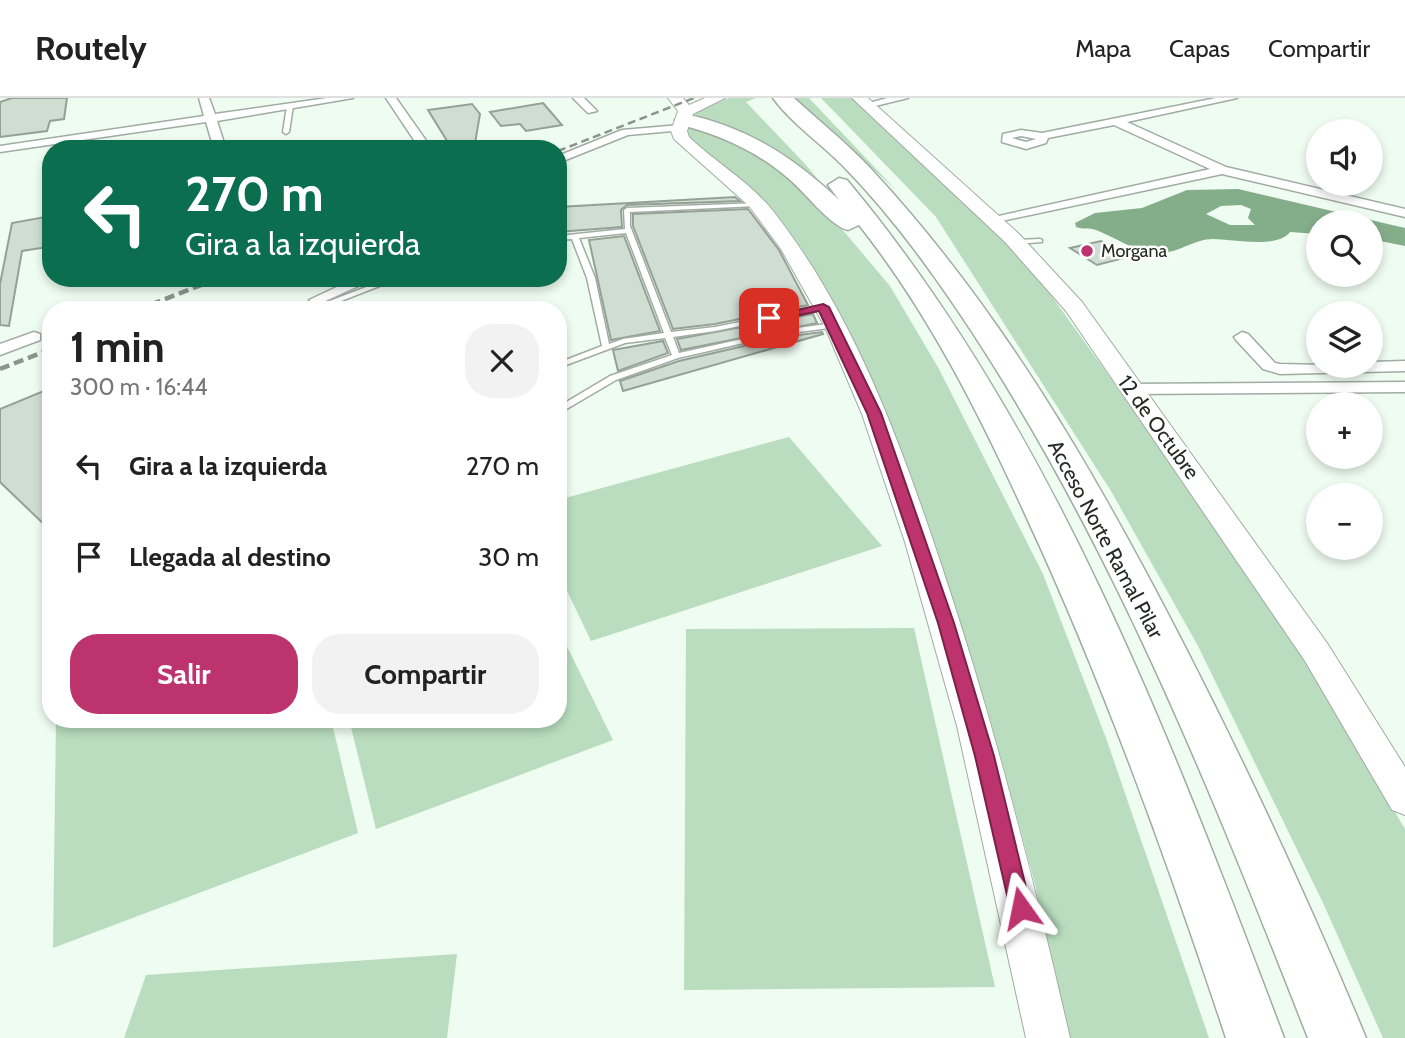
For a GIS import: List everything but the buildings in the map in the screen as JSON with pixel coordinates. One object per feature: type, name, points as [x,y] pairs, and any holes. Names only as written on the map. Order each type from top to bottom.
[{"type":"highway","name":"Acceso Norte Ramal Pilar","points":[[783,98],[864,176],[919,241],[992,342],[1086,497],[1143,603],[1214,751],[1337,1038]]},
{"type":"highway","points":[[813,98],[869,152],[929,219],[959,266],[992,342]]},
{"type":"highway","name":"Acceso Norte Ramal Pilar","points":[[757,100],[811,152],[850,197],[941,325],[1020,464],[1076,579],[1134,712],[1202,889],[1255,1038]]},
{"type":"highway","points":[[681,114],[738,137],[799,174],[941,325]]},
{"type":"street","points":[[204,98],[217,140]]},
{"type":"street","points":[[61,140],[348,98]]},
{"type":"street","points":[[391,98],[420,140]]},
{"type":"street","points":[[578,98],[592,111]]},
{"type":"street","points":[[567,156],[718,98]]},
{"type":"street","points":[[863,101],[903,98]]},
{"type":"street","points":[[1042,136],[1232,98]]},
{"type":"street","name":"12 de Octubre","points":[[863,101],[992,219],[1073,307],[1316,652],[1405,799]]},
{"type":"street","points":[[681,114],[680,135],[687,144],[743,188],[792,251],[828,316],[874,413],[946,623],[1004,835],[1048,1038]]},
{"type":"street","points":[[1115,121],[1222,170],[1405,213]]},
{"type":"street","points":[[0,149],[42,143]]},
{"type":"street","points":[[992,219],[1222,170]]},
{"type":"street","points":[[321,301],[350,287]]},
{"type":"street","points":[[0,350],[34,337]]},
{"type":"street","points":[[1242,337],[1269,366],[1280,369],[1405,366]]},
{"type":"street","points":[[1131,389],[1405,387]]},
{"type":"lane","points":[[286,132],[290,106]]},
{"type":"lane","points":[[676,356],[629,231],[627,210],[757,204]]},
{"type":"lane","points":[[567,237],[629,231]]},
{"type":"lane","points":[[575,237],[591,278],[606,347]]},
{"type":"lane","points":[[1016,243],[1040,241]]},
{"type":"lane","points":[[325,301],[369,287]]},
{"type":"lane","points":[[567,362],[623,341],[828,316]]},
{"type":"lane","points":[[567,406],[613,378],[676,356],[783,332],[828,316]]},
{"type":"shaded area","points":[[729,98],[756,98],[746,102],[806,165],[850,218],[805,175],[697,117],[695,113]]},
{"type":"shaded area","points":[[795,98],[809,98],[896,190]]},
{"type":"shaded area","points":[[821,98],[852,98],[875,117],[986,221],[1040,280],[1263,590],[1405,829],[1405,1038],[1383,1038],[1324,905],[1198,646],[1111,491],[936,217]]},
{"type":"shaded area","points":[[696,126],[757,151],[814,196],[890,286],[939,369],[1043,574],[1106,738],[1209,1038],[1068,1038],[1036,888],[1010,793],[908,480],[751,189],[687,137],[686,129]]},
{"type":"shaded area","points":[[1238,189],[1328,210],[1306,210],[1306,233],[1290,232],[1284,237],[1265,242],[1213,239],[1198,241],[1163,253],[1140,250],[1096,230],[1076,227],[1075,223],[1095,213],[1142,208],[1187,190]],"holes":[[[1241,205],[1251,209],[1248,218],[1255,225],[1230,225],[1206,214],[1221,206]]]},
{"type":"shaded area","points":[[1383,223],[1405,228],[1405,246],[1383,242]]},
{"type":"shaded area","points":[[789,437],[882,546],[591,641],[567,591],[567,498]]},
{"type":"shaded area","points":[[914,628],[995,987],[684,990],[686,629]]},
{"type":"shaded area","points":[[567,646],[613,740],[376,829],[351,728],[567,728]]},
{"type":"shaded area","points":[[56,728],[333,728],[358,833],[53,948]]},
{"type":"shaded area","points":[[457,954],[447,1038],[124,1038],[146,975]]},
{"type":"railway","points":[[567,147],[694,98]]},
{"type":"railway","points":[[160,301],[196,287]]},
{"type":"railway","points":[[0,369],[42,353]]},
{"type":"place","name":"Morgana","points":[[1087,251]]},
{"type":"route","points":[[769,318],[823,307],[834,325],[874,413],[946,623],[984,756],[1021,908]]}]
